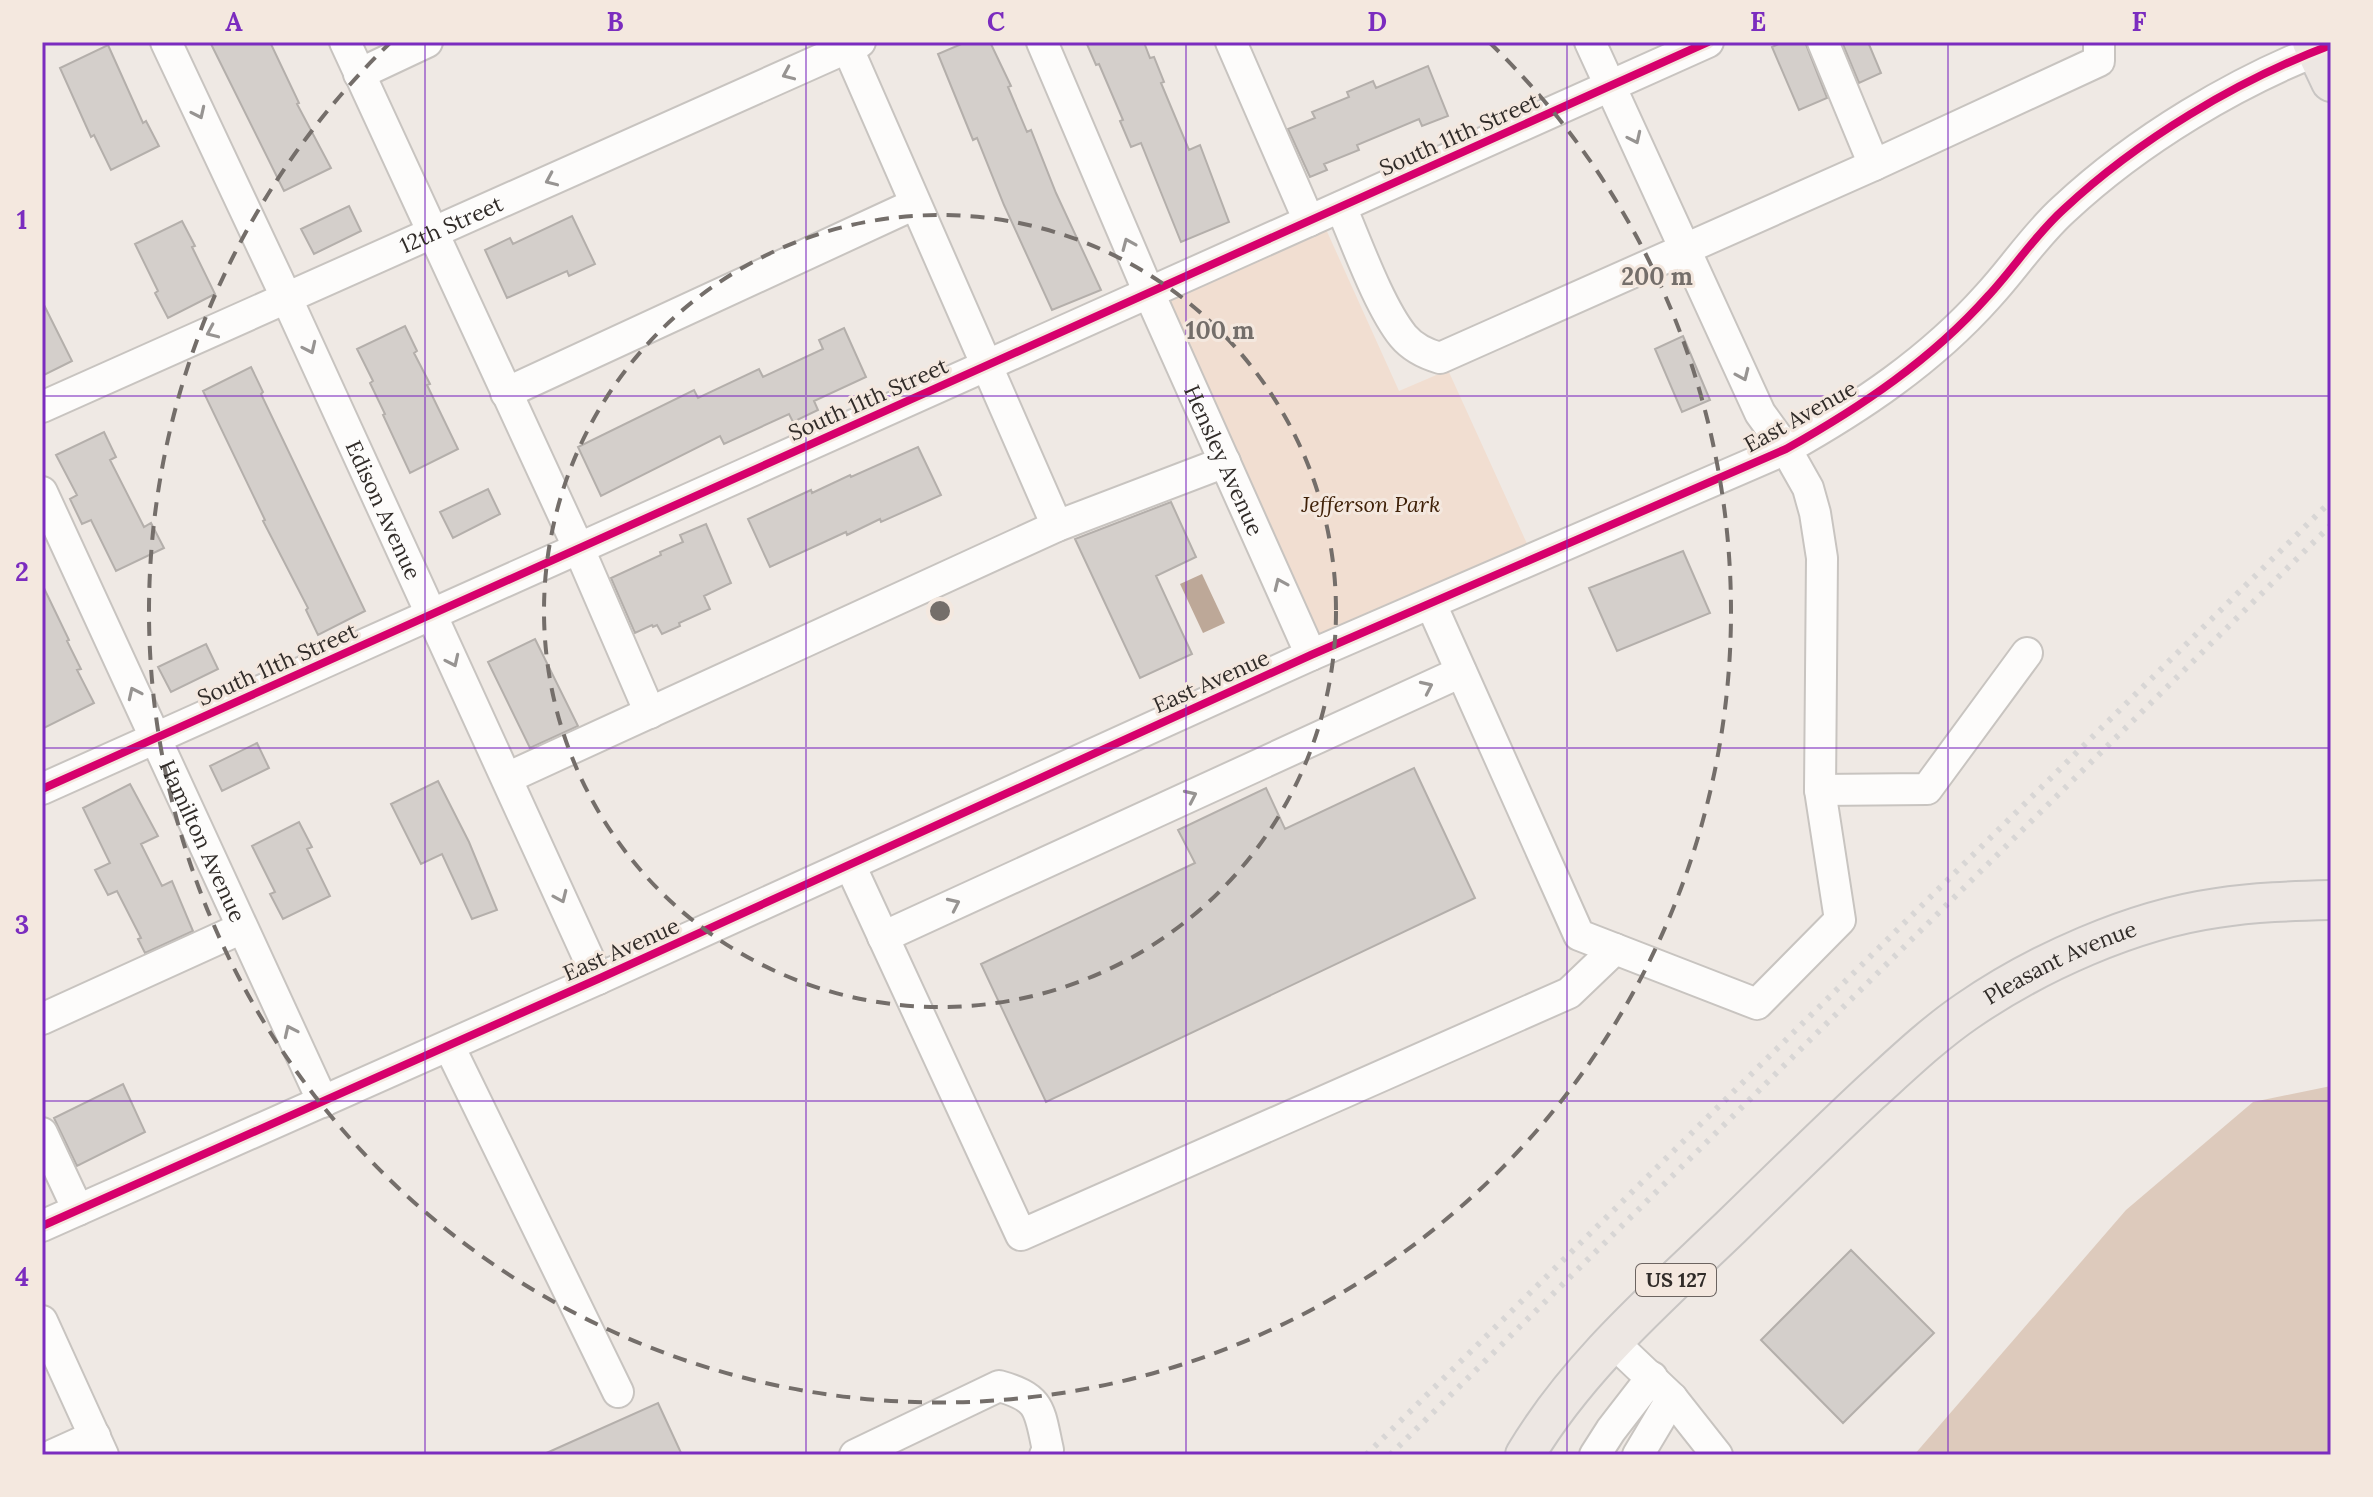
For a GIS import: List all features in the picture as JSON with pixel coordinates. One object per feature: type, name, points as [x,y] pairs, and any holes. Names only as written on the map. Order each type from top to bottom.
[{"type":"main road","name":"Pleasant Avenue","points":[[1613,1342],[1909,1058],[1965,1012],[2014,981],[2139,927],[2214,908],[2274,901],[2331,900]]},
{"type":"main road","name":"US 127","points":[[1525,1455],[1588,1367],[1613,1342]]},
{"type":"street","name":"Edison Avenue","points":[[166,42],[598,979]]},
{"type":"street","points":[[345,42],[579,549],[650,713]]},
{"type":"street","points":[[359,74],[427,42]]},
{"type":"street","name":"Hensley Avenue","points":[[1042,42],[1149,293],[1311,655]]},
{"type":"street","points":[[1231,42],[1309,221]]},
{"type":"street","points":[[1431,604],[1579,935],[1757,1004],[1840,920],[1820,790],[1822,558],[1808,488],[1786,449],[1760,413],[1590,42]]},
{"type":"street","name":"South 11th Street","points":[[42,789],[1708,42]]},
{"type":"street","points":[[1823,42],[1874,165]]},
{"type":"street","points":[[1341,207],[1388,313],[1404,338],[1423,353],[1440,358],[2099,61],[2099,42]]},
{"type":"street","name":"12th Street","points":[[42,407],[851,44]]},
{"type":"street","points":[[851,44],[915,204],[1057,526]]},
{"type":"street","name":"East Avenue","points":[[42,1226],[598,979],[1311,655],[1786,449],[1845,416],[1911,368],[1960,326],[2061,211],[2125,158],[2158,135],[2250,82],[2323,55]]},
{"type":"street","points":[[506,393],[915,204]]},
{"type":"street","points":[[507,778],[1057,526],[1225,462]]},
{"type":"street","name":"Hamilton Avenue","points":[[42,492],[323,1102]]},
{"type":"street","points":[[1820,790],[1927,789],[2027,653]]},
{"type":"street","points":[[883,937],[1461,672]]},
{"type":"street","points":[[850,865],[1021,1235],[1569,993],[1615,949]]},
{"type":"street","points":[[42,1019],[242,928]]},
{"type":"street","points":[[449,1046],[618,1392]]},
{"type":"street","points":[[42,1133],[78,1210]]},
{"type":"street","points":[[42,1321],[99,1445],[53,1455]]},
{"type":"street","points":[[1613,1342],[1662,1388],[1717,1455]]},
{"type":"street","points":[[855,1455],[999,1386],[1024,1393],[1039,1411],[1048,1450],[1045,1455]]},
{"type":"street","points":[[1595,1455],[1662,1388]]},
{"type":"street","points":[[1638,1455],[1662,1388]]},
{"type":"green space","name":"Jefferson Park","points":[[1320,216],[1399,391],[1448,370],[1534,559],[1311,655],[1149,293]]},
{"type":"shaded area","points":[[1202,574],[1225,623],[1203,633],[1180,584]]},
{"type":"shaded area","points":[[2331,1086],[2331,1455],[1914,1455],[2126,1210],[2253,1102]]},
{"type":"building","points":[[210,42],[270,42],[297,104],[331,168],[284,191]]},
{"type":"building","points":[[966,42],[990,42],[1011,86],[1008,87],[1027,132],[1031,130],[1101,290],[1052,310],[977,138],[973,140],[938,54]]},
{"type":"building","points":[[1086,42],[1150,42],[1145,45],[1150,58],[1154,57],[1164,82],[1161,83],[1189,150],[1200,145],[1229,222],[1181,242],[1141,143],[1131,147],[1099,64],[1096,65]]},
{"type":"building","points":[[1783,42],[1805,42],[1827,98],[1799,110],[1772,47]]},
{"type":"building","points":[[1842,42],[1868,42],[1881,73],[1859,83]]},
{"type":"building","points":[[108,45],[143,123],[146,121],[159,146],[111,170],[94,135],[91,137],[60,68]]},
{"type":"building","points":[[1428,66],[1448,116],[1422,126],[1419,119],[1357,145],[1359,150],[1324,164],[1327,170],[1310,177],[1288,129],[1315,118],[1312,112],[1349,97],[1347,92],[1373,81],[1376,88]]},
{"type":"building","points":[[349,206],[361,231],[314,254],[301,229]]},
{"type":"building","points":[[572,216],[595,264],[569,276],[567,271],[507,298],[485,250],[510,238],[513,244]]},
{"type":"building","points":[[182,221],[215,294],[168,318],[135,244]]},
{"type":"building","points":[[42,301],[72,361],[42,376]]},
{"type":"building","points":[[405,326],[417,351],[414,353],[430,384],[427,385],[458,449],[410,473],[357,349]]},
{"type":"building","points":[[844,328],[866,377],[814,401],[818,410],[793,422],[789,414],[724,444],[720,436],[601,496],[578,447],[694,390],[698,398],[759,369],[763,377],[823,349],[819,340]]},
{"type":"building","points":[[1683,336],[1710,400],[1682,412],[1655,349]]},
{"type":"building","points":[[251,367],[365,611],[318,635],[306,610],[308,608],[263,521],[203,391]]},
{"type":"building","points":[[104,432],[116,457],[110,460],[144,527],[151,523],[164,548],[116,571],[91,520],[82,524],[70,499],[77,495],[56,455]]},
{"type":"building","points":[[918,447],[941,495],[881,522],[880,519],[847,535],[846,532],[770,567],[748,519]]},
{"type":"building","points":[[488,489],[500,514],[453,538],[440,512]]},
{"type":"building","points":[[1171,502],[1196,557],[1156,576],[1192,654],[1140,678],[1075,539]]},
{"type":"building","points":[[706,524],[731,583],[704,596],[710,609],[679,623],[680,626],[662,634],[657,625],[652,625],[635,633],[611,578],[661,555],[660,552],[683,542],[680,535]]},
{"type":"building","points":[[1683,551],[1710,613],[1617,651],[1589,588]]},
{"type":"building","points":[[42,584],[94,703],[42,729]]},
{"type":"building","points":[[535,639],[578,726],[530,748],[488,662]]},
{"type":"building","points":[[206,644],[218,669],[171,692],[158,667]]},
{"type":"building","points":[[257,743],[269,768],[222,791],[210,766]]},
{"type":"building","points":[[1414,768],[1475,898],[1046,1102],[981,964],[1195,863],[1178,830],[1266,788],[1285,829]]},
{"type":"building","points":[[438,781],[469,842],[497,910],[472,919],[442,854],[421,864],[391,804]]},
{"type":"building","points":[[130,784],[158,836],[141,844],[162,886],[172,881],[193,931],[145,953],[138,939],[141,938],[117,891],[108,895],[95,870],[110,863],[83,808]]},
{"type":"building","points":[[299,822],[312,847],[307,849],[330,896],[283,919],[270,894],[275,892],[252,846]]},
{"type":"building","points":[[123,1084],[145,1132],[77,1166],[54,1118]]},
{"type":"building","points":[[1851,1250],[1934,1333],[1843,1423],[1761,1340]]},
{"type":"building","points":[[658,1403],[682,1455],[542,1455]]},
{"type":"railway","points":[[1366,1455],[2331,501]]},
{"type":"railway","points":[[1390,1455],[2331,525]]},
{"type":"cycle path","points":[[42,789],[1708,42]]},
{"type":"cycle path","points":[[42,1226],[598,979],[1311,655],[1786,449],[1868,399],[1943,341],[1988,296],[2053,219],[2124,159],[2224,95],[2331,45]]}]
